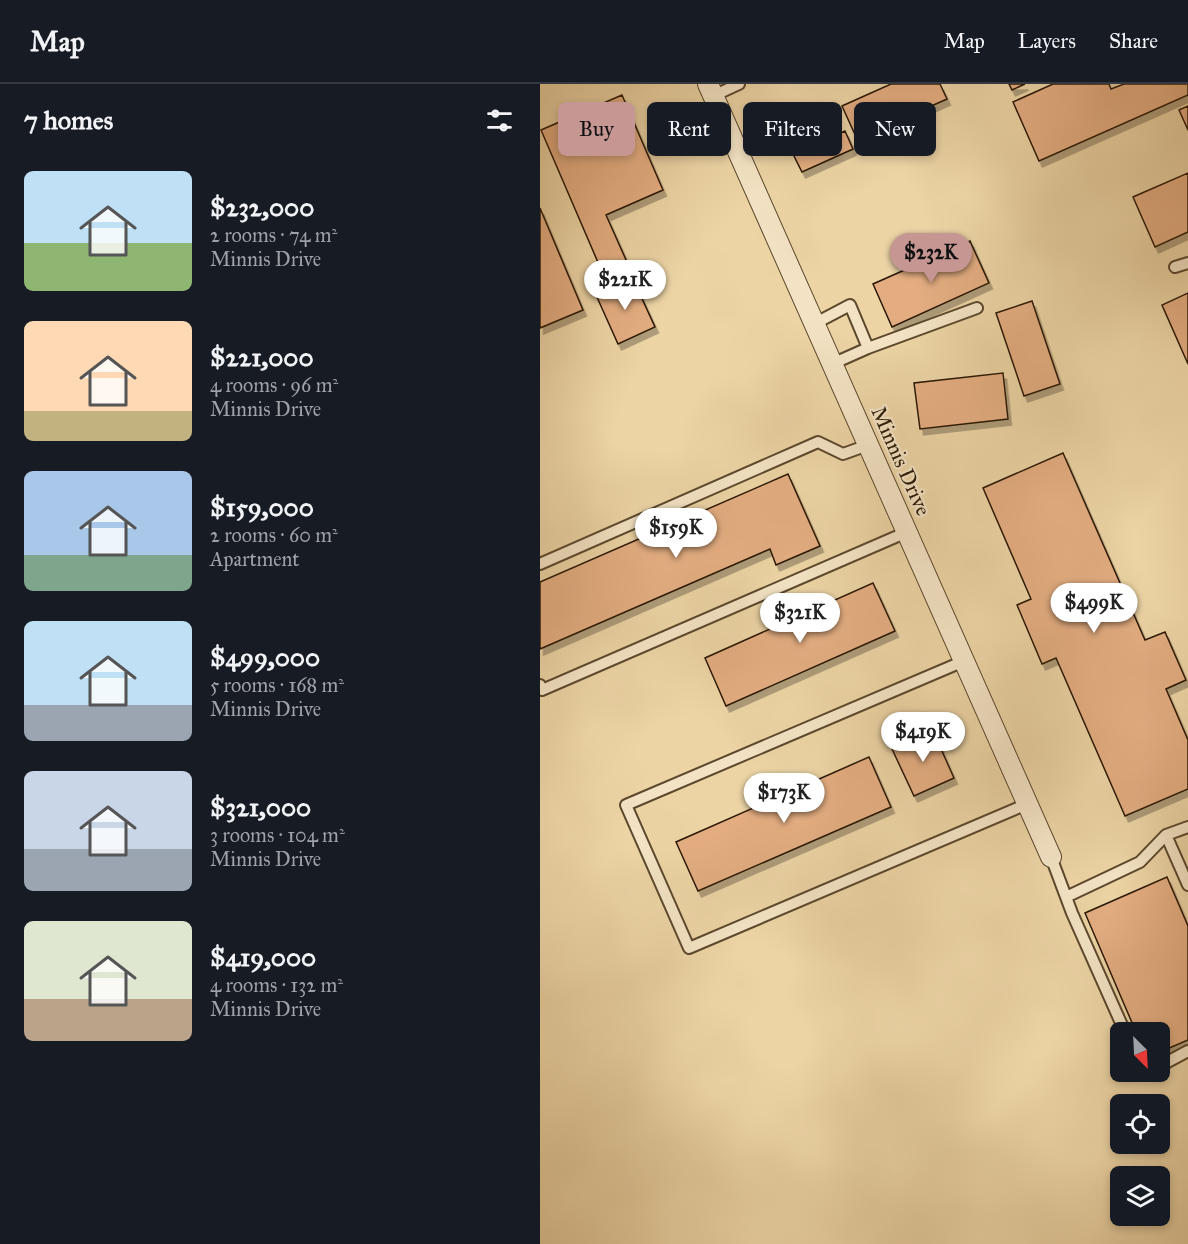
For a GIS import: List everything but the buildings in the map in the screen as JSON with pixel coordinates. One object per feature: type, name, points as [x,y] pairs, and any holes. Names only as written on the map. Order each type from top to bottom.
[{"type":"street","name":"Minnis Drive","points":[[710,90],[1051,857]]},
{"type":"lane","points":[[710,90],[739,84]]},
{"type":"lane","points":[[1175,267],[1188,263]]},
{"type":"lane","points":[[814,324],[850,305],[867,348]]},
{"type":"lane","points":[[832,364],[867,348],[977,308]]},
{"type":"lane","points":[[540,564],[818,442],[843,454],[868,445]]},
{"type":"lane","points":[[540,685],[542,690],[907,532]]},
{"type":"lane","points":[[964,661],[626,805],[689,948],[1027,804]]},
{"type":"lane","points":[[1066,897],[1140,862],[1166,835],[1188,827]]},
{"type":"lane","points":[[1166,835],[1188,885]]},
{"type":"lane","points":[[1051,857],[1121,1022]]},
{"type":"lane","points":[[1170,1061],[1188,1051]]}]
